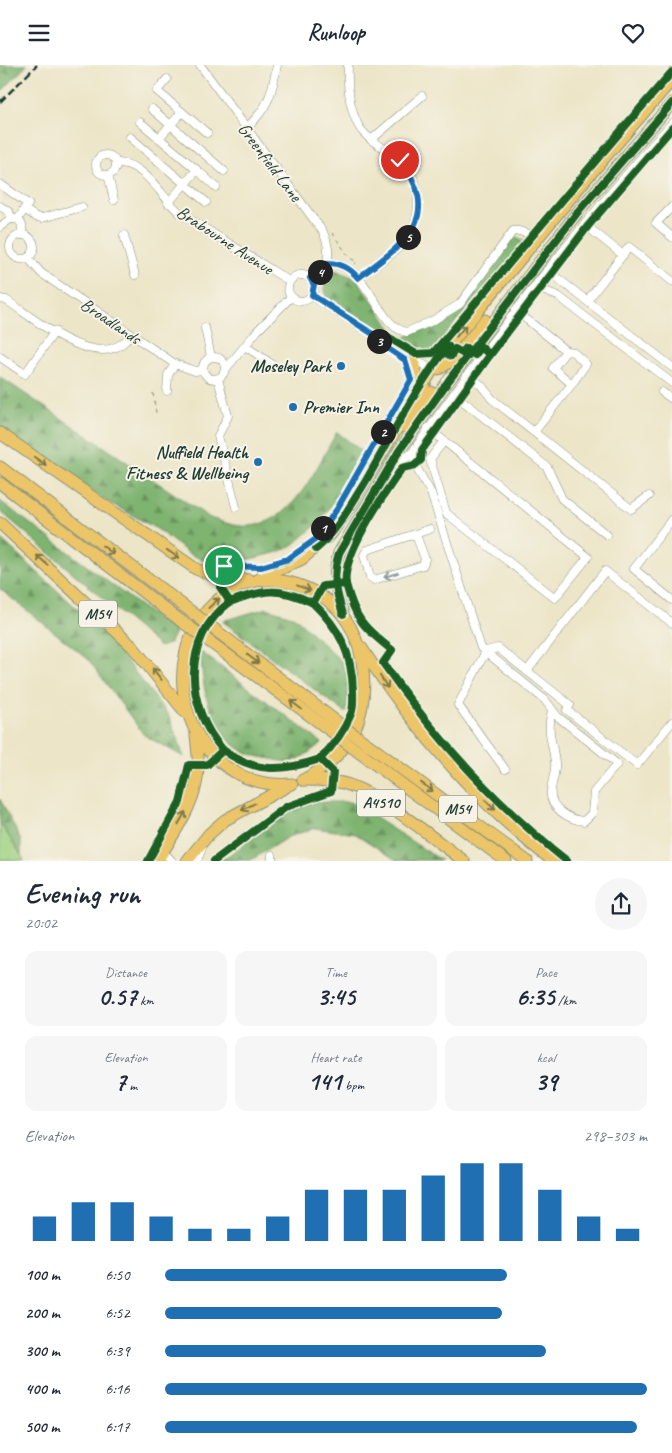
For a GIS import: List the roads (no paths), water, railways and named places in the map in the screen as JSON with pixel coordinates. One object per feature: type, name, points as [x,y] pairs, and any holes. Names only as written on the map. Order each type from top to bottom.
[{"type":"highway","points":[[292,784],[264,784],[239,776],[214,758],[196,734],[186,713],[183,676],[185,659],[196,624],[205,611],[220,597],[302,559],[331,534],[432,370],[586,179],[668,87],[672,80]]},
{"type":"highway","points":[[553,861],[533,846],[457,774],[391,694],[357,641],[342,613],[334,585],[336,561],[386,473],[449,380],[512,306],[580,209],[672,103]]},
{"type":"highway","points":[[432,370],[440,369],[449,363],[486,320],[512,306]]},
{"type":"highway","points":[[385,449],[401,408],[416,378],[413,358]]},
{"type":"highway","points":[[432,370],[449,380],[457,390]]},
{"type":"highway","points":[[385,449],[438,383],[449,380]]},
{"type":"highway","points":[[0,433],[196,569],[217,577],[277,580],[302,586],[319,594],[342,613]]},
{"type":"highway","name":"M54","points":[[0,467],[214,629],[338,730]]},
{"type":"highway","name":"M54","points":[[0,483],[206,639],[527,861]]},
{"type":"highway","name":"M54","points":[[0,523],[133,647],[186,713]]},
{"type":"highway","points":[[187,861],[205,839],[226,820],[327,766],[339,754],[354,732],[359,720],[364,694],[364,677],[357,641]]},
{"type":"highway","points":[[160,856],[186,810],[196,784],[198,765],[196,734]]},
{"type":"highway","name":"M54","points":[[363,748],[506,861]]},
{"type":"highway","name":"A4510","points":[[303,780],[337,781],[358,788],[464,861]]},
{"type":"street","name":"Greenfield Lane","points":[[200,65],[245,129],[323,232],[329,251],[327,263]]},
{"type":"street","points":[[245,129],[258,117],[269,101],[277,65]]},
{"type":"street","points":[[348,65],[348,90],[358,125],[371,140],[400,160],[410,173],[417,187],[418,213],[414,228],[401,245],[358,278]]},
{"type":"street","points":[[167,79],[157,91],[207,133]]},
{"type":"street","points":[[371,140],[422,96]]},
{"type":"street","points":[[152,109],[224,171]]},
{"type":"street","points":[[159,138],[182,111]]},
{"type":"street","points":[[140,122],[216,187]]},
{"type":"street","points":[[386,473],[412,453],[428,428],[468,375],[512,306],[534,287],[584,224],[672,123]]},
{"type":"street","points":[[130,137],[206,202]]},
{"type":"street","points":[[108,154],[114,158],[116,169],[108,175],[98,171],[96,165],[97,159],[108,154]]},
{"type":"street","name":"Brabourne Avenue","points":[[116,163],[128,164],[142,173],[168,203],[192,221],[289,281]]},
{"type":"street","points":[[168,203],[196,170]]},
{"type":"street","points":[[108,175],[114,200]]},
{"type":"street","points":[[0,184],[28,204],[15,219],[0,227]]},
{"type":"street","points":[[0,206],[22,225],[22,235]]},
{"type":"street","points":[[24,209],[36,217],[42,218],[82,207]]},
{"type":"street","points":[[672,207],[656,223],[672,237]]},
{"type":"street","points":[[584,224],[623,255]]},
{"type":"street","points":[[310,278],[314,285],[312,295],[302,301],[291,297],[287,289],[289,281],[299,274],[310,278],[316,276],[327,263],[336,263],[350,270],[358,278],[396,328],[407,332],[432,321],[460,304],[512,231],[519,231],[539,237]]},
{"type":"street","points":[[22,235],[30,237],[34,244],[33,252],[28,258],[20,259],[13,256],[9,245],[12,239],[22,235]]},
{"type":"street","points":[[124,235],[135,275]]},
{"type":"street","points":[[0,246],[9,245]]},
{"type":"street","points":[[587,301],[629,247],[672,281]]},
{"type":"street","name":"Broadlands","points":[[28,258],[41,273],[175,365],[195,371],[202,370]]},
{"type":"street","points":[[547,270],[672,367]]},
{"type":"street","points":[[534,287],[558,296],[672,383]]},
{"type":"street","points":[[312,295],[432,370]]},
{"type":"street","points":[[218,379],[258,330],[291,297]]},
{"type":"street","points":[[0,299],[6,299],[83,348],[98,351],[118,347],[131,334]]},
{"type":"street","points":[[512,306],[566,351],[573,352],[586,364],[534,432]]},
{"type":"street","points":[[205,327],[211,357]]},
{"type":"street","points":[[0,357],[25,374],[55,331]]},
{"type":"street","points":[[246,346],[273,365]]},
{"type":"street","points":[[566,351],[553,368],[572,384]]},
{"type":"street","points":[[218,379],[208,378],[202,370],[206,360],[211,357],[235,358]]},
{"type":"street","points":[[219,358],[224,364],[225,370]]},
{"type":"street","points":[[167,391],[168,375],[175,365]]},
{"type":"street","points":[[468,375],[481,385],[492,399],[631,509],[649,496]]},
{"type":"street","points":[[218,379],[228,416],[218,436],[236,507]]},
{"type":"street","points":[[457,390],[547,467],[562,499],[607,535]]},
{"type":"street","points":[[662,392],[672,399]]},
{"type":"street","points":[[428,428],[588,557],[555,598],[446,513],[430,459],[444,441]]},
{"type":"street","points":[[412,453],[416,467],[431,493],[481,648],[545,700],[557,717],[617,764],[594,792],[592,813],[584,821],[563,813],[552,797],[551,790],[556,768],[548,730],[552,710]]},
{"type":"street","points":[[672,519],[634,569],[672,600]]},
{"type":"street","points":[[416,535],[425,559],[423,565],[374,580],[370,577],[364,555],[367,550],[430,529]]},
{"type":"street","points":[[527,671],[605,571],[672,623]]},
{"type":"street","points":[[505,769],[458,705],[486,651],[498,648],[570,705],[567,710],[636,765],[672,722]]},
{"type":"street","points":[[198,861],[205,839]]},
{"type":"street","points":[[160,856],[172,861]]},
{"type":"railway","points":[[0,102],[37,65]]},
{"type":"place","name":"Moseley Park","points":[[341,366]]},
{"type":"place","name":"Premier Inn","points":[[293,407]]},
{"type":"place","name":"Nuffield Health Fitness & Wellbeing","points":[[258,462]]}]
